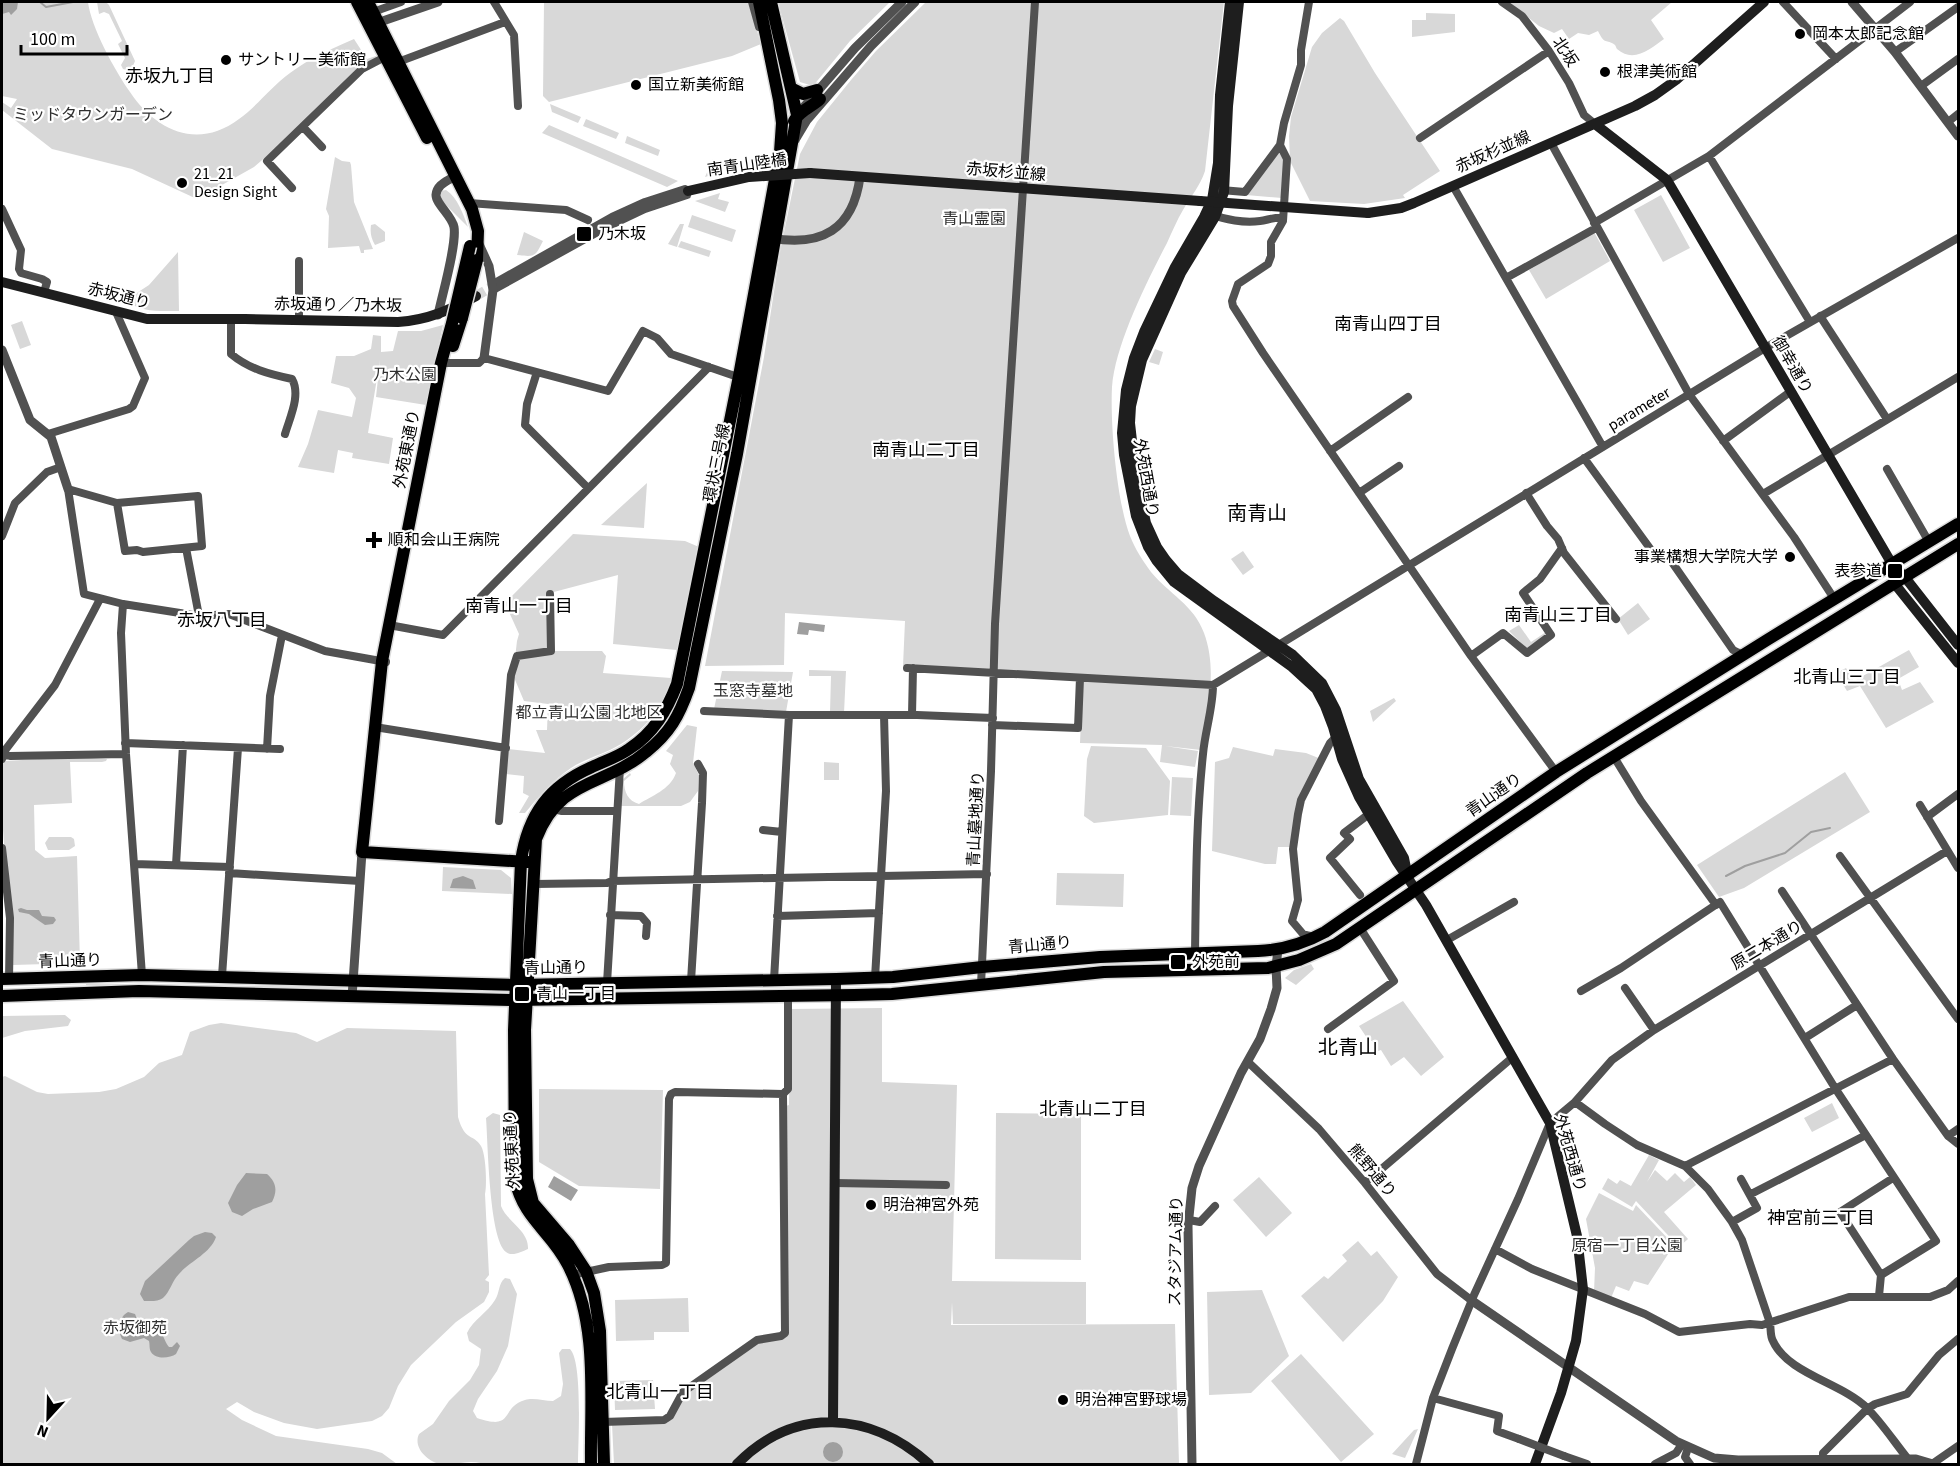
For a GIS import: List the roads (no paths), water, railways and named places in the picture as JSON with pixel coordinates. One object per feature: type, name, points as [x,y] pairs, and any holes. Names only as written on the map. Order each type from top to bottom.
[{"type":"main road","name":"外苑東通り","points":[[357,2],[372,16],[398,62],[452,178],[469,222],[477,260],[444,363],[392,625],[385,662],[365,852]]},
{"type":"main road","name":"環状三号線","points":[[536,862],[536,839],[546,818],[578,787],[644,754],[667,732],[680,714],[689,688],[753,358],[782,136],[777,92],[759,2]]},
{"type":"main road","name":"環状三号線","points":[[521,861],[524,840],[531,823],[550,794],[571,777],[629,750],[659,721],[677,684],[768,238],[793,145],[797,114],[771,2]]},
{"type":"main road","name":"外苑西通り","points":[[1220,190],[1218,163],[1220,95],[1230,2]]},
{"type":"main road","name":"外苑西通り","points":[[1239,2],[1220,190],[1211,214],[1171,274],[1134,358],[1123,404],[1124,455],[1136,516],[1148,547],[1174,582],[1311,670],[1329,694],[1359,778],[1404,858],[1408,876]]},
{"type":"main road","name":"赤坂杉並線","points":[[810,173],[1368,213],[1401,208],[1595,124],[1662,91],[1764,2]]},
{"type":"main road","name":"外苑東通り","points":[[372,16],[385,57],[452,178],[469,203],[477,225],[457,320]]},
{"type":"main road","points":[[774,188],[789,132],[797,114],[815,104],[819,94],[803,94],[791,88]]},
{"type":"main road","points":[[777,92],[784,103],[797,114]]},
{"type":"main road","points":[[1595,124],[1667,180]]},
{"type":"main road","name":"南青山陸橋","points":[[688,191],[748,177],[810,173]]},
{"type":"main road","name":"御幸通り","points":[[1667,180],[1826,455],[1892,564]]},
{"type":"main road","name":"赤坂通り","points":[[2,282],[147,319],[231,319]]},
{"type":"main road","name":"赤坂通り／乃木坂","points":[[231,319],[415,321],[438,315],[476,296]]},
{"type":"main road","name":"青山通り","points":[[5,979],[142,975],[522,985],[836,979],[875,978],[1100,957],[1278,949],[1315,937],[1408,876],[1556,772],[1959,524]]},
{"type":"main road","name":"青山通り","points":[[2,996],[139,991],[521,1000],[836,996],[892,994],[1104,972],[1276,967],[1315,954],[1360,928],[1517,819],[1899,579],[1959,544]]},
{"type":"main road","points":[[1892,564],[1899,579],[1959,663]]},
{"type":"main road","points":[[1899,579],[1959,645]]},
{"type":"main road","name":"外苑西通り","points":[[1274,648],[1316,689],[1325,706],[1346,770],[1369,814],[1447,940],[1550,1124],[1577,1236],[1583,1289],[1580,1324],[1569,1367],[1534,1464]]},
{"type":"main road","name":"外苑東通り","points":[[365,852],[381,728],[385,662]]},
{"type":"main road","points":[[1649,715],[1658,718],[1661,722],[1660,729]]},
{"type":"main road","points":[[365,852],[536,862]]},
{"type":"main road","name":"外苑東通り","points":[[521,861],[522,985]]},
{"type":"main road","name":"外苑東通り","points":[[536,862],[521,1000],[515,1180],[523,1206],[561,1253],[572,1275],[586,1314],[590,1348],[591,1464]]},
{"type":"main road","points":[[833,1422],[836,979]]},
{"type":"main road","name":"外苑東通り","points":[[521,1000],[525,1040],[528,1187],[533,1203],[569,1245],[592,1284],[599,1316],[604,1464]]},
{"type":"main road","points":[[737,1464],[772,1437],[795,1428],[833,1422],[852,1424],[885,1434],[901,1442],[929,1464]]},
{"type":"street","points":[[372,16],[401,2]]},
{"type":"street","points":[[372,16],[438,2]]},
{"type":"street","points":[[494,2],[514,35],[518,106]]},
{"type":"street","points":[[752,2],[770,57]]},
{"type":"street","points":[[819,94],[855,48],[903,2]]},
{"type":"street","points":[[793,145],[803,125],[860,58],[915,2]]},
{"type":"street","name":"青山墓地通り","points":[[981,985],[994,674],[1035,2]]},
{"type":"street","points":[[1220,190],[1245,192],[1280,145],[1300,65],[1309,2]]},
{"type":"street","name":"北坂","points":[[1502,2],[1522,15],[1569,83],[1584,115],[1595,124]]},
{"type":"street","points":[[1783,2],[1836,59]]},
{"type":"street","points":[[1852,2],[1959,136]]},
{"type":"street","points":[[1506,278],[1709,156],[1910,2]]},
{"type":"street","points":[[1894,52],[1959,7]]},
{"type":"street","points":[[292,188],[267,161],[362,69],[385,57],[398,62],[505,22]]},
{"type":"street","points":[[1420,138],[1549,51]]},
{"type":"street","points":[[819,94],[860,58]]},
{"type":"street","points":[[1921,86],[1959,59]]},
{"type":"street","points":[[1948,122],[1959,114]]},
{"type":"street","points":[[303,127],[322,147]]},
{"type":"street","points":[[1551,143],[1689,394],[1794,537],[1835,600]]},
{"type":"street","points":[[1280,145],[1287,159],[1283,218],[1271,242],[1271,256],[1268,264],[1238,285],[1232,304],[1408,565],[1556,772]]},
{"type":"street","points":[[1709,156],[1810,322]]},
{"type":"street","points":[[768,238],[800,242],[826,234],[842,221],[851,209],[857,195],[860,177]]},
{"type":"street","points":[[438,315],[455,230],[450,216],[437,200],[436,195],[440,186],[452,178]]},
{"type":"street","points":[[1453,186],[1603,447]]},
{"type":"street","points":[[685,189],[687,195],[645,209],[493,287],[612,217],[645,202],[685,189]]},
{"type":"street","points":[[469,203],[566,210],[588,220]]},
{"type":"street","points":[[2,209],[21,250],[19,269],[21,273],[46,282],[44,292]]},
{"type":"street","points":[[1211,214],[1228,219],[1260,221],[1271,217],[1283,218]]},
{"type":"street","name":"parameter","points":[[1213,685],[1765,348],[1959,238]]},
{"type":"street","points":[[444,363],[479,363],[484,358],[493,287],[489,266],[474,245]]},
{"type":"street","points":[[299,261],[299,320]]},
{"type":"street","points":[[48,435],[129,410],[134,406],[145,378],[116,312]]},
{"type":"street","points":[[1820,316],[1887,419]]},
{"type":"street","points":[[231,319],[231,354],[242,363],[265,373],[292,379],[296,387],[295,400],[285,434]]},
{"type":"street","points":[[484,358],[608,391],[643,331],[657,338],[671,354],[739,376],[753,358]]},
{"type":"street","points":[[3,357],[30,420],[51,437],[68,489],[84,594],[123,604],[199,616],[229,614],[325,651],[385,662]]},
{"type":"street","points":[[392,625],[443,634],[709,367]]},
{"type":"street","points":[[537,372],[526,404],[525,425],[588,488]]},
{"type":"street","points":[[1763,494],[1959,377]]},
{"type":"street","points":[[1723,441],[1790,392]]},
{"type":"street","points":[[1330,451],[1408,397]]},
{"type":"street","points":[[1584,458],[1657,558],[1669,558],[1733,650],[1737,654],[1744,655]]},
{"type":"street","points":[[1359,493],[1398,466]]},
{"type":"street","points":[[2,536],[15,503],[47,472],[61,467]]},
{"type":"street","points":[[1887,469],[1929,542]]},
{"type":"street","points":[[68,489],[117,503],[198,496],[202,546],[125,551],[117,503]]},
{"type":"street","points":[[1526,492],[1547,526],[1558,538],[1562,548],[1616,619]]},
{"type":"street","points":[[186,548],[199,616]]},
{"type":"street","points":[[1471,656],[1503,633],[1527,653],[1551,635],[1523,593],[1540,579],[1562,548]]},
{"type":"street","points":[[499,821],[511,675],[517,656],[550,651],[550,594]]},
{"type":"street","points":[[2,756],[55,685],[100,599]]},
{"type":"street","points":[[123,604],[121,643],[125,743],[142,975]]},
{"type":"street","points":[[267,749],[270,696],[282,635]]},
{"type":"street","points":[[912,715],[910,668],[1213,685],[1203,760],[1196,864],[1195,953]]},
{"type":"street","points":[[704,711],[789,715],[912,715],[1078,728],[1080,678]]},
{"type":"street","points":[[774,980],[789,715]]},
{"type":"street","points":[[875,978],[886,783],[884,715]]},
{"type":"street","points":[[381,728],[506,748]]},
{"type":"street","points":[[1315,937],[1303,934],[1292,921],[1298,900],[1294,839],[1301,800],[1330,743],[1336,737]]},
{"type":"street","points":[[125,743],[280,749]]},
{"type":"street","points":[[176,865],[183,745]]},
{"type":"street","points":[[222,976],[238,748]]},
{"type":"street","points":[[2,756],[126,754]]},
{"type":"street","points":[[1614,757],[1641,801],[1716,905]]},
{"type":"street","points":[[691,981],[703,773],[698,764]]},
{"type":"street","points":[[607,983],[620,768]]},
{"type":"street","points":[[1927,817],[1959,794]]},
{"type":"street","points":[[1920,805],[1959,868]]},
{"type":"street","points":[[554,809],[562,812],[617,811]]},
{"type":"street","points":[[1360,895],[1330,858],[1350,839],[1344,833],[1369,814]]},
{"type":"street","points":[[763,830],[782,832]]},
{"type":"street","points":[[2,848],[10,918],[5,979]]},
{"type":"street","name":"原二本通り","points":[[1550,1124],[1575,1102],[1612,1060],[1653,1030],[1947,851]]},
{"type":"street","points":[[355,997],[360,881],[365,852]]},
{"type":"street","points":[[356,979],[365,852]]},
{"type":"street","points":[[1840,856],[1959,1019]]},
{"type":"street","points":[[134,864],[176,865],[360,881]]},
{"type":"street","points":[[534,884],[987,874]]},
{"type":"street","points":[[1782,891],[1893,1059],[1948,1136],[1959,1144]]},
{"type":"street","points":[[1447,940],[1514,902]]},
{"type":"street","points":[[1581,991],[1621,968],[1720,902],[1835,1088],[1936,1241],[1881,1275]]},
{"type":"street","points":[[777,916],[879,913]]},
{"type":"street","points":[[610,915],[642,916],[647,923],[646,936]]},
{"type":"street","points":[[1328,1029],[1394,981],[1360,928]]},
{"type":"street","name":"スタジアム通り","points":[[1192,1464],[1189,1220],[1192,1188],[1220,1118],[1260,1039],[1271,1009],[1277,988],[1278,949]]},
{"type":"street","points":[[1625,988],[1653,1030]]},
{"type":"street","points":[[603,1422],[664,1420],[670,1416],[683,1392],[757,1340],[781,1336],[785,1333],[783,1094],[788,1089],[788,996]]},
{"type":"street","points":[[1805,1038],[1857,1005]]},
{"type":"street","points":[[1365,1183],[1513,1057]]},
{"type":"street","points":[[1685,1166],[1893,1059]]},
{"type":"street","name":"熊野通り","points":[[1248,1062],[1319,1129],[1437,1274],[1471,1300]]},
{"type":"street","points":[[572,1275],[609,1267],[666,1263],[669,1100],[671,1094],[675,1092],[783,1094]]},
{"type":"street","points":[[1575,1102],[1637,1145],[1685,1166],[1708,1189],[1742,1240],[1770,1323],[1773,1341],[1785,1357],[1820,1379],[1843,1390],[1867,1409],[1908,1459]]},
{"type":"street","points":[[1416,1464],[1434,1398],[1471,1300],[1550,1124]]},
{"type":"street","points":[[1948,1136],[1959,1129]]},
{"type":"street","points":[[1750,1194],[1866,1135]]},
{"type":"street","points":[[1879,1296],[1881,1275],[1840,1212],[1893,1178]]},
{"type":"street","points":[[1732,1222],[1757,1208],[1741,1179]]},
{"type":"street","points":[[835,1183],[946,1185]]},
{"type":"street","points":[[1189,1220],[1200,1222],[1215,1206]]},
{"type":"street","points":[[1495,1250],[1532,1269],[1646,1314],[1679,1332],[1770,1323],[1835,1299],[1849,1297],[1930,1297],[1948,1290],[1959,1281]]},
{"type":"street","points":[[1471,1300],[1685,1446],[1714,1458],[1804,1462],[1823,1460],[1887,1462],[1908,1459],[1932,1464],[1959,1446]]},
{"type":"street","points":[[1823,1460],[1823,1453],[1867,1409],[1875,1404],[1907,1394],[1939,1355],[1959,1339]]},
{"type":"street","points":[[1434,1398],[1499,1416],[1497,1431],[1587,1464]]},
{"type":"street","points":[[1655,1464],[1685,1446]]},
{"type":"street","points":[[1685,1446],[1685,1457],[1690,1464]]},
{"type":"waterway","points":[[40,2],[46,7],[73,2]]},
{"type":"waterway","points":[[1726,876],[1745,866],[1785,853],[1811,832],[1830,828]]},
{"type":"tunnel","points":[[476,296],[500,282]]},
{"type":"place","name":"岡本太郎記念館","points":[[1800,34]]},
{"type":"place","name":"サントリー美術館","points":[[226,60]]},
{"type":"place","name":"根津美術館","points":[[1605,72]]},
{"type":"place","name":"国立新美術館","points":[[636,85]]},
{"type":"place","name":"21_21 Design Sight","points":[[182,183]]},
{"type":"place","name":"乃木坂","points":[[584,234]]},
{"type":"place","name":"順和会山王病院","points":[[374,540]]},
{"type":"place","name":"事業構想大学院大学","points":[[1790,557]]},
{"type":"place","name":"表参道","points":[[1895,571]]},
{"type":"place","name":"外苑前","points":[[1178,962]]},
{"type":"place","name":"青山一丁目","points":[[522,994]]},
{"type":"place","name":"明治神宮外苑","points":[[871,1205]]},
{"type":"place","name":"明治神宮野球場","points":[[1063,1400]]},
{"type":"district","name":"赤坂九丁目","points":[[170,76]]},
{"type":"district","name":"南青山四丁目","points":[[1388,324]]},
{"type":"district","name":"南青山二丁目","points":[[926,450]]},
{"type":"district","name":"南青山","points":[[1257,514]]},
{"type":"district","name":"南青山一丁目","points":[[519,606]]},
{"type":"district","name":"南青山三丁目","points":[[1558,615]]},
{"type":"district","name":"赤坂八丁目","points":[[222,620]]},
{"type":"district","name":"北青山三丁目","points":[[1847,677]]},
{"type":"district","name":"北青山","points":[[1348,1048]]},
{"type":"district","name":"北青山二丁目","points":[[1093,1109]]},
{"type":"district","name":"神宮前三丁目","points":[[1821,1218]]},
{"type":"district","name":"北青山一丁目","points":[[660,1392]]},
{"type":"park label","name":"ミッドタウンガーデン","points":[[93,115]]},
{"type":"park label","name":"青山霊園","points":[[974,219]]},
{"type":"park label","name":"乃木公園","points":[[405,375]]},
{"type":"park label","name":"玉窓寺墓地","points":[[753,691]]},
{"type":"park label","name":"都立青山公園 北地区","points":[[589,713]]},
{"type":"park label","name":"原宿一丁目公園","points":[[1627,1246]]},
{"type":"park label","name":"赤坂御苑","points":[[135,1328]]}]
